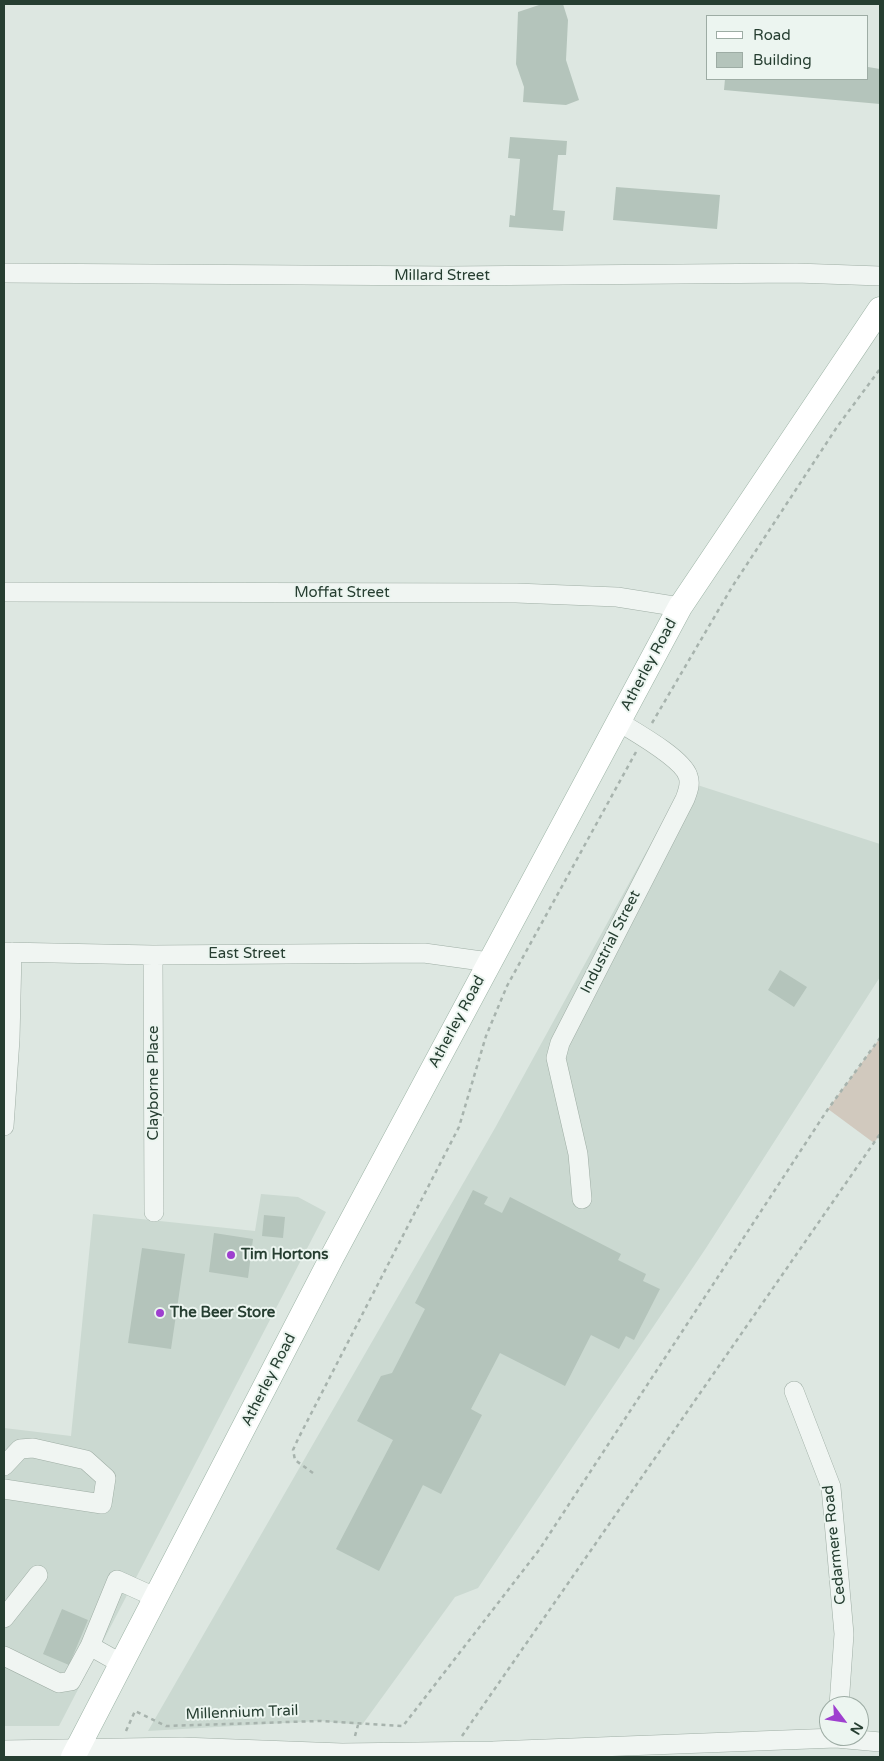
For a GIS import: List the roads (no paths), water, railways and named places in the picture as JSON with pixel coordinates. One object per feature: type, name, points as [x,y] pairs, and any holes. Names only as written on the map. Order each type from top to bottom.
[{"type":"main road","name":"Atherley Road","points":[[76,1753],[332,1257],[680,607],[880,309]]},
{"type":"street","name":"Millard Street","points":[[4,273],[450,276],[796,273],[880,276]]},
{"type":"street","name":"Moffat Street","points":[[4,592],[516,593],[617,597],[680,607]]},
{"type":"street","name":"Industrial Street","points":[[582,1199],[578,1154],[556,1058],[560,1043],[685,799],[689,787],[688,774],[669,755],[619,722]]},
{"type":"street","name":"East Street","points":[[8,952],[153,955],[424,953],[489,962]]},
{"type":"street","points":[[4,1126],[10,1039],[8,952]]},
{"type":"street","name":"Clayborne Place","points":[[153,955],[154,1212]]},
{"type":"street","name":"Cedarmere Road","points":[[794,1391],[831,1487],[844,1634],[840,1696]]},
{"type":"street","points":[[4,1466],[20,1448],[33,1448],[86,1460],[106,1478],[102,1504],[4,1489]]},
{"type":"street","points":[[4,1618],[38,1574]]},
{"type":"street","points":[[4,1656],[59,1683],[71,1681],[90,1646],[117,1580],[157,1598]]},
{"type":"street","points":[[90,1646],[122,1664]]},
{"type":"street","points":[[4,1750],[76,1753],[118,1747],[182,1747],[342,1755],[451,1751],[493,1754],[819,1738]]},
{"type":"place","name":"Tim Hortons","points":[[231,1255]]},
{"type":"place","name":"The Beer Store","points":[[160,1313]]}]
